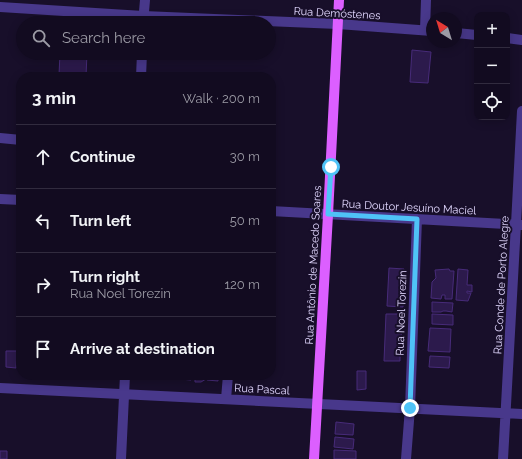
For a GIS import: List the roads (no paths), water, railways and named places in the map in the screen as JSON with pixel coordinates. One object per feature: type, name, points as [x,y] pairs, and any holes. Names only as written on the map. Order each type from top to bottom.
[{"type":"main road","name":"Rua Antônio de Macedo Soares","points":[[314,459],[339,0]]},
{"type":"street","points":[[143,16],[145,0]]},
{"type":"street","points":[[426,0],[427,12]]},
{"type":"street","name":"Rua Demóstenes","points":[[0,8],[95,16]]},
{"type":"street","name":"Rua Demóstenes","points":[[276,23],[338,24],[426,31]]},
{"type":"street","points":[[462,34],[474,35]]},
{"type":"street","points":[[510,38],[522,40]]},
{"type":"street","points":[[141,72],[142,60]]},
{"type":"street","name":"Rua Conde de Porto Alegre","points":[[503,459],[519,224],[522,112]]},
{"type":"street","points":[[0,138],[16,140]]},
{"type":"street","points":[[0,199],[16,200]]},
{"type":"street","name":"Rua Doutor Jesuíno Maciel","points":[[276,211],[519,224]]},
{"type":"street","name":"Rua Noel Torezin","points":[[406,459],[410,408],[417,219]]},
{"type":"street","points":[[122,459],[125,380]]},
{"type":"street","points":[[226,399],[228,380]]},
{"type":"street","name":"Rua Pascal","points":[[0,388],[522,414]]}]
